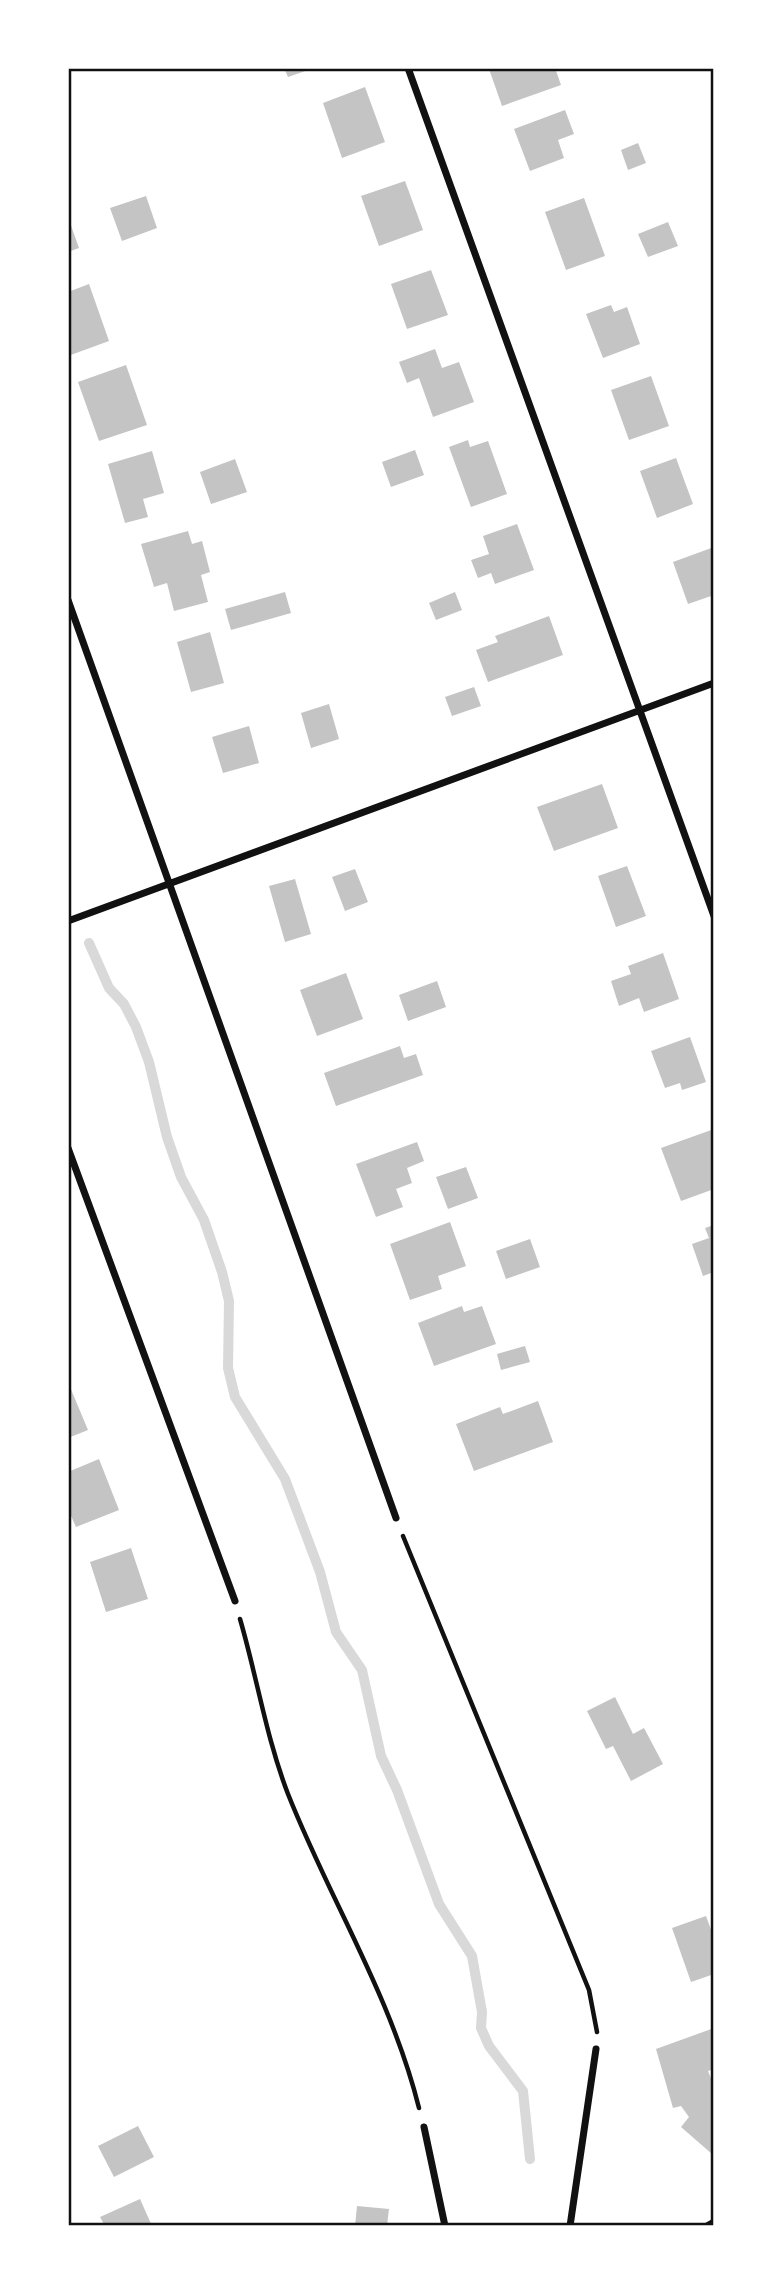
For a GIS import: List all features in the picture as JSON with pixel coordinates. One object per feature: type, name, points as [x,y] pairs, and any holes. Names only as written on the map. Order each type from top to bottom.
[{"type":"street","points":[[408,68],[714,916]]},
{"type":"street","points":[[68,600],[396,1518]]},
{"type":"street","points":[[68,921],[714,683]]},
{"type":"street","points":[[68,1148],[235,1601]]},
{"type":"street","points":[[570,2226],[596,2049]]},
{"type":"street","points":[[424,2127],[445,2226]]},
{"type":"street","points":[[707,2226],[714,2222]]},
{"type":"path","points":[[396,1518],[589,1990],[597,2031],[596,2049]]},
{"type":"path","points":[[235,1601],[268,1731],[287,1791],[394,2024],[424,2127]]},
{"type":"building","points":[[284,68],[311,68],[311,69],[288,77]]},
{"type":"building","points":[[555,68],[561,85],[502,106],[489,69]]},
{"type":"building","points":[[365,87],[385,142],[342,158],[323,103]]},
{"type":"building","points":[[565,110],[574,134],[558,140],[564,158],[530,171],[514,129]]},
{"type":"building","points":[[638,143],[646,163],[628,170],[621,150]]},
{"type":"building","points":[[405,181],[423,230],[379,246],[361,196]]},
{"type":"building","points":[[146,196],[157,228],[122,241],[110,208]]},
{"type":"building","points":[[584,198],[605,256],[566,270],[545,212]]},
{"type":"building","points":[[68,217],[79,248],[68,252]]},
{"type":"building","points":[[668,222],[678,246],[648,257],[638,234]]},
{"type":"building","points":[[431,270],[448,315],[407,329],[391,284]]},
{"type":"building","points":[[89,284],[109,341],[68,356],[68,292]]},
{"type":"building","points":[[611,305],[614,312],[627,307],[640,344],[603,358],[586,314]]},
{"type":"building","points":[[435,349],[442,368],[459,362],[474,402],[433,417],[419,378],[407,383],[399,362]]},
{"type":"building","points":[[126,365],[147,425],[99,441],[78,382]]},
{"type":"building","points":[[651,376],[669,426],[629,440],[611,390]]},
{"type":"building","points":[[468,440],[470,447],[488,441],[507,494],[471,507],[449,447]]},
{"type":"building","points":[[415,450],[424,475],[391,487],[382,462]]},
{"type":"building","points":[[152,451],[164,493],[143,499],[148,517],[125,523],[108,464]]},
{"type":"building","points":[[676,458],[693,504],[657,518],[640,471]]},
{"type":"building","points":[[235,459],[247,492],[211,504],[200,472]]},
{"type":"building","points":[[517,524],[534,570],[495,584],[491,573],[478,578],[471,560],[489,554],[483,536]]},
{"type":"building","points":[[188,531],[192,544],[202,541],[210,572],[201,575],[208,602],[174,611],[167,583],[154,587],[141,544]]},
{"type":"building","points":[[714,547],[714,595],[688,604],[673,562]]},
{"type":"building","points":[[285,592],[291,613],[231,630],[225,609]]},
{"type":"building","points":[[455,592],[462,610],[436,620],[429,603]]},
{"type":"building","points":[[549,616],[563,655],[488,682],[476,650],[498,642],[495,636]]},
{"type":"building","points":[[210,632],[224,683],[191,692],[177,642]]},
{"type":"building","points":[[474,687],[481,706],[452,716],[445,697]]},
{"type":"building","points":[[329,704],[339,739],[311,748],[301,713]]},
{"type":"building","points":[[249,726],[259,763],[223,773],[212,737]]},
{"type":"building","points":[[602,784],[618,828],[554,851],[537,807]]},
{"type":"building","points":[[627,866],[646,916],[616,927],[598,876]]},
{"type":"building","points":[[355,869],[368,902],[345,911],[332,877]]},
{"type":"building","points":[[295,879],[311,934],[285,942],[269,886]]},
{"type":"building","points":[[663,953],[679,999],[644,1012],[639,998],[619,1006],[611,981],[631,974],[628,966]]},
{"type":"building","points":[[346,973],[363,1019],[317,1036],[300,990]]},
{"type":"building","points":[[437,981],[446,1007],[408,1021],[399,995]]},
{"type":"building","points":[[690,1037],[706,1082],[682,1090],[680,1083],[665,1088],[651,1051]]},
{"type":"building","points":[[400,1046],[404,1058],[416,1054],[423,1075],[336,1106],[324,1073]]},
{"type":"building","points":[[714,1129],[714,1189],[681,1201],[661,1148]]},
{"type":"building","points":[[417,1142],[424,1161],[407,1168],[412,1183],[396,1189],[403,1207],[376,1217],[356,1164]]},
{"type":"building","points":[[466,1167],[478,1198],[448,1209],[436,1177]]},
{"type":"building","points":[[450,1222],[466,1266],[438,1276],[442,1289],[410,1300],[390,1244]]},
{"type":"building","points":[[714,1225],[713,1280],[711,1273],[703,1276],[692,1244],[709,1238],[705,1228]]},
{"type":"building","points":[[530,1239],[540,1267],[506,1279],[496,1251]]},
{"type":"building","points":[[462,1306],[464,1312],[482,1306],[496,1344],[434,1366],[418,1323]]},
{"type":"building","points":[[525,1346],[530,1362],[501,1370],[497,1354]]},
{"type":"building","points":[[70,1387],[88,1430],[68,1438],[68,1388]]},
{"type":"building","points":[[538,1401],[553,1442],[474,1471],[456,1424],[500,1407],[503,1414]]},
{"type":"building","points":[[99,1459],[119,1510],[76,1527],[68,1509],[68,1472]]},
{"type":"building","points":[[131,1548],[148,1599],[106,1612],[90,1562]]},
{"type":"building","points":[[615,1697],[633,1734],[644,1728],[663,1764],[631,1781],[613,1746],[606,1749],[587,1711]]},
{"type":"building","points":[[706,1916],[714,1938],[714,1974],[691,1982],[672,1928]]},
{"type":"building","points":[[714,2028],[714,2069],[708,2071],[714,2086],[712,2154],[681,2127],[689,2117],[681,2106],[673,2108],[656,2049]]},
{"type":"building","points":[[138,2126],[154,2157],[114,2177],[98,2146]]},
{"type":"building","points":[[140,2199],[152,2226],[105,2226],[100,2217]]},
{"type":"building","points":[[357,2206],[389,2209],[387,2226],[355,2226]]},
{"type":"waterway","points":[[89,943],[109,988],[124,1004],[136,1027],[149,1062],[167,1137],[181,1177],[204,1220],[222,1272],[229,1301],[228,1368],[235,1397],[285,1479],[320,1572],[336,1632],[362,1670],[381,1756],[397,1790],[439,1904],[472,1956],[482,2012],[481,2028],[489,2046],[523,2091],[530,2159]]}]
